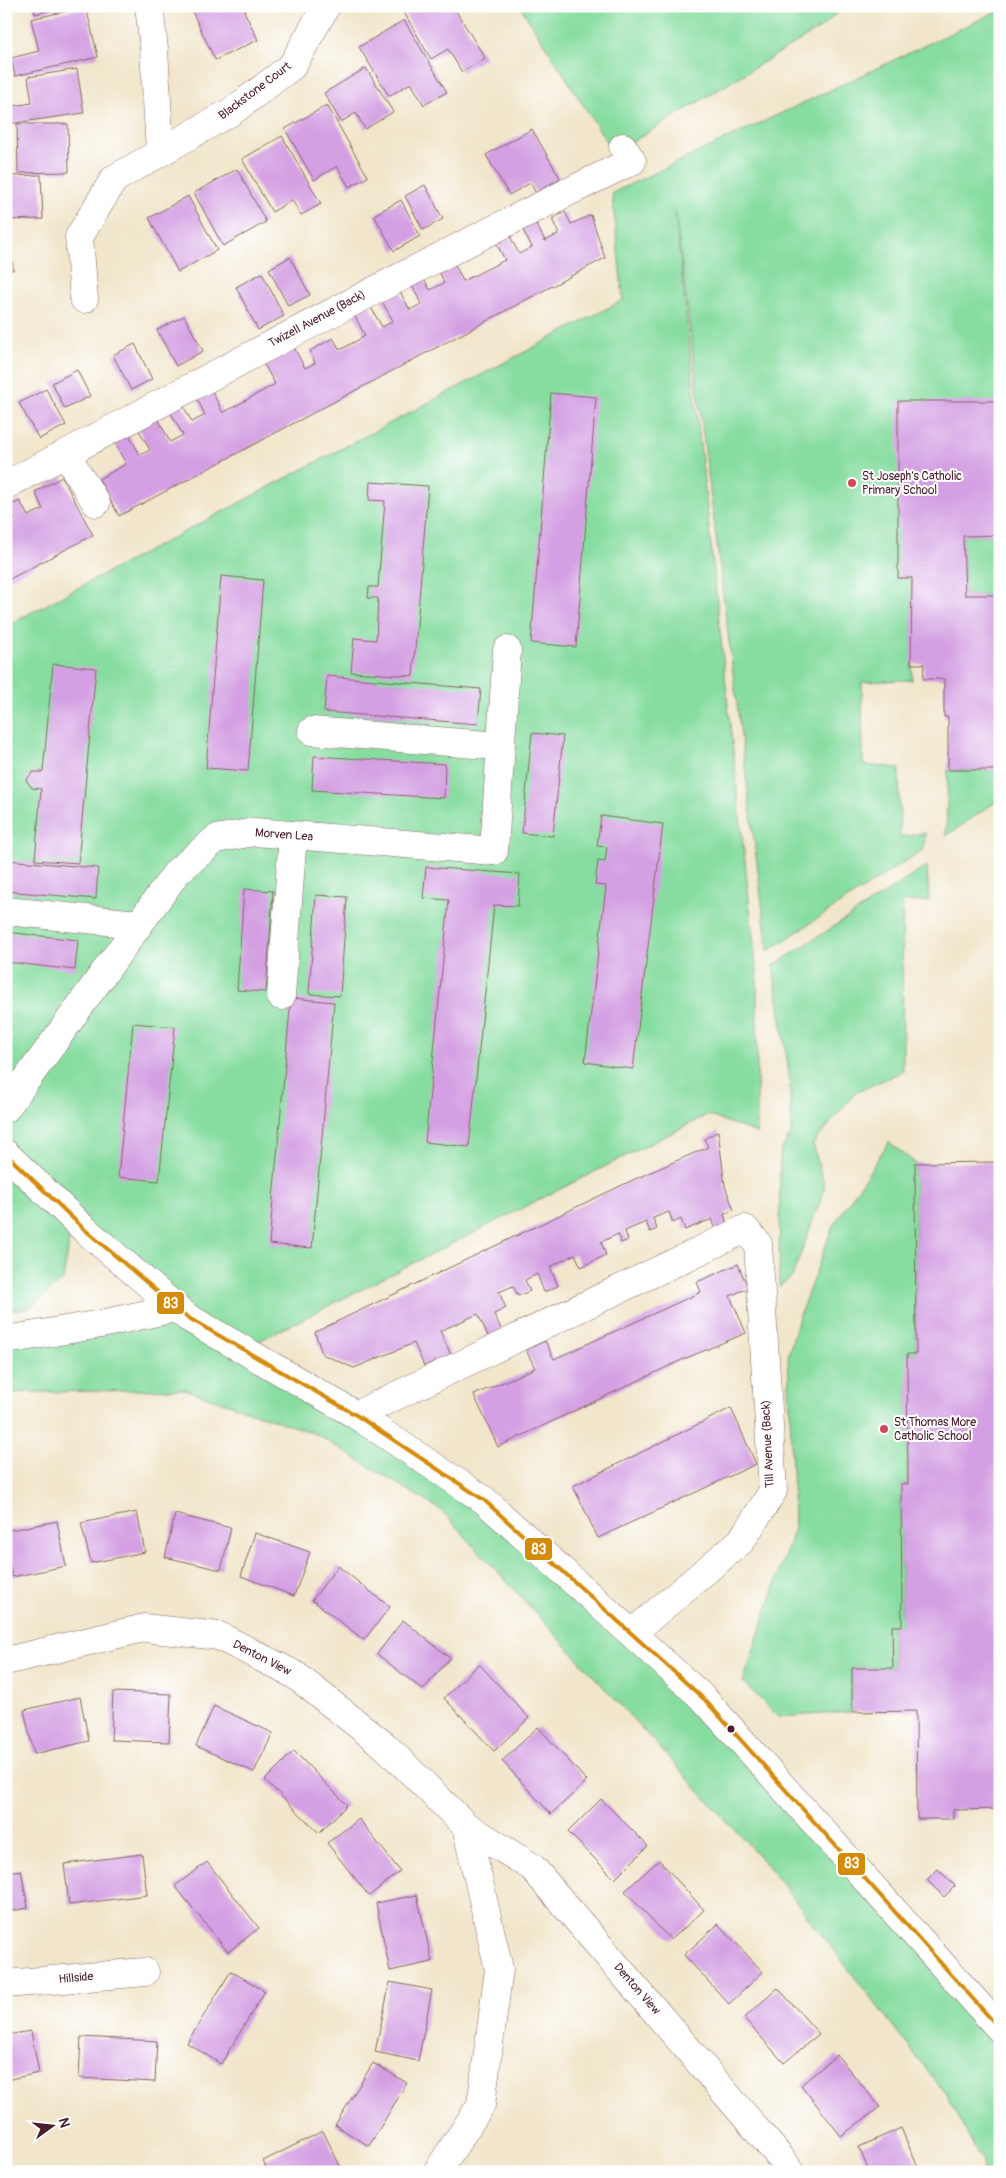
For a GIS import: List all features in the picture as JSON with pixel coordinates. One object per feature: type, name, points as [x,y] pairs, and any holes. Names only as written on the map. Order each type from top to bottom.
[{"type":"street","points":[[149,6],[154,49],[160,152]]},
{"type":"street","name":"Blackstone Court","points":[[84,300],[79,237],[114,179],[234,110],[292,66],[326,6]]},
{"type":"street","name":"Twizell Avenue (Back)","points":[[6,486],[355,299],[489,230],[627,154]]},
{"type":"street","points":[[66,454],[96,503]]},
{"type":"street","name":"Morven Lea","points":[[6,1108],[177,872],[216,839],[254,832],[494,852],[507,650]]},
{"type":"street","points":[[312,731],[500,746]]},
{"type":"street","points":[[281,996],[293,835]]},
{"type":"street","points":[[6,911],[138,924]]},
{"type":"street","points":[[6,1154],[84,1229],[175,1308],[356,1415],[484,1500],[704,1699],[1000,2029]]},
{"type":"street","name":"Till Avenue (Back)","points":[[356,1415],[745,1229],[758,1244],[773,1491],[741,1541],[632,1634]]},
{"type":"street","points":[[6,1340],[101,1324],[175,1308]]},
{"type":"street","name":"Denton View","points":[[6,1661],[144,1628],[219,1636],[295,1675],[385,1746],[466,1826],[532,1867],[791,2172]]},
{"type":"street","points":[[437,2172],[481,2105],[498,1969],[466,1826]]},
{"type":"street","name":"Hillside","points":[[6,1984],[145,1972]]},
{"type":"green space","points":[[520,6],[845,6],[822,27],[614,153]]},
{"type":"green space","points":[[1000,10],[1000,401],[912,578],[912,680],[862,682],[863,765],[899,768],[900,837],[925,833],[924,849],[768,951],[675,211],[757,974],[757,1133],[707,1115],[243,1349],[484,1500],[704,1699],[1000,2029],[1000,2172],[983,2172],[982,2161],[945,2093],[769,1867],[442,1511],[316,1434],[184,1389],[6,1393],[6,1340],[174,1308],[6,1154],[6,626],[623,300],[612,193]]},
{"type":"green space","points":[[999,535],[1000,595],[965,595],[963,536]]},
{"type":"green space","points":[[948,770],[1000,770],[1000,799],[946,836]]},
{"type":"green space","points":[[927,866],[929,901],[902,902],[903,1071],[855,1093],[813,1144],[825,1188],[792,1277],[779,1287],[780,1152],[792,1132],[789,1073],[773,966]]},
{"type":"green space","points":[[889,1142],[915,1163],[916,1354],[908,1354],[908,1484],[901,1484],[902,1626],[892,1626],[893,1668],[852,1668],[852,1712],[778,1717],[743,1682],[794,1528],[788,1356],[800,1314],[833,1226]]},
{"type":"green space","points":[[6,1155],[69,1219],[68,1250],[63,1280],[29,1308],[6,1312]]},
{"type":"green space","points":[[998,1378],[1000,1378],[1000,1546]]},
{"type":"building","points":[[33,6],[62,6],[63,7],[35,14]]},
{"type":"building","points":[[197,6],[254,6],[244,11],[258,40],[215,60],[191,9]]},
{"type":"building","points":[[406,6],[453,6],[485,58],[462,72],[448,49],[431,59],[402,9]]},
{"type":"building","points":[[86,7],[98,57],[15,76],[11,58],[39,51],[31,19]]},
{"type":"building","points":[[404,20],[447,92],[424,105],[411,83],[389,96],[359,47]]},
{"type":"building","points":[[366,68],[393,112],[365,129],[356,113],[341,122],[324,93]]},
{"type":"building","points":[[77,69],[84,113],[8,124],[6,107],[32,103],[28,77]]},
{"type":"building","points":[[327,105],[368,177],[349,187],[337,166],[314,180],[285,129]]},
{"type":"building","points":[[17,124],[68,124],[69,172],[18,173]]},
{"type":"building","points":[[532,129],[560,178],[536,193],[530,183],[509,195],[486,155]]},
{"type":"building","points":[[282,136],[321,204],[301,215],[292,200],[272,212],[242,159]]},
{"type":"building","points":[[237,169],[266,222],[223,246],[194,193]]},
{"type":"building","points":[[41,175],[43,219],[6,220],[6,176]]},
{"type":"building","points":[[425,185],[443,219],[423,230],[405,196]]},
{"type":"building","points":[[188,196],[217,250],[178,272],[149,218]]},
{"type":"building","points":[[401,200],[420,236],[394,251],[374,215]]},
{"type":"building","points":[[565,212],[571,224],[591,215],[605,258],[119,516],[99,479],[126,464],[113,439],[127,431],[140,455],[150,450],[136,425],[156,415],[170,442],[183,435],[168,408],[181,402],[192,422],[205,415],[195,394],[210,387],[223,413],[275,384],[261,359],[291,342],[305,368],[315,363],[310,351],[333,338],[340,350],[365,336],[352,310],[368,302],[382,327],[393,321],[379,296],[397,286],[410,310],[421,304],[410,281],[422,275],[430,290],[444,283],[437,266],[452,259],[463,281],[505,260],[493,237],[507,230],[519,254],[532,247],[519,223],[532,216],[545,241],[559,234],[552,219]]},
{"type":"building","points":[[6,224],[9,224],[13,270],[6,270]]},
{"type":"building","points":[[290,257],[310,295],[288,306],[269,269]]},
{"type":"building","points":[[262,273],[284,316],[258,330],[236,287]]},
{"type":"building","points":[[184,316],[203,351],[176,366],[157,330]]},
{"type":"building","points":[[135,344],[152,379],[131,390],[113,355]]},
{"type":"building","points":[[77,370],[90,396],[65,409],[52,383]]},
{"type":"building","points":[[46,389],[66,425],[39,439],[19,403]]},
{"type":"building","points":[[551,393],[596,397],[576,647],[531,643]]},
{"type":"building","points":[[898,401],[1000,401],[1000,535],[963,536],[965,595],[1000,595],[1000,770],[948,770],[948,717],[944,717],[944,679],[923,679],[924,664],[911,664],[912,578],[898,578]]},
{"type":"building","points":[[62,477],[93,535],[6,581],[6,525],[15,520],[6,507],[20,501],[28,516],[43,509],[35,492]]},
{"type":"building","points":[[370,482],[428,486],[413,676],[351,672],[354,638],[376,640],[378,598],[368,598],[369,587],[378,587],[385,501],[369,500]]},
{"type":"building","points":[[221,576],[263,580],[248,771],[206,768]]},
{"type":"building","points":[[53,664],[96,668],[78,863],[35,860],[41,789],[32,788],[26,780],[33,772],[43,772]]},
{"type":"building","points":[[327,676],[481,689],[478,724],[324,712]]},
{"type":"building","points":[[532,733],[563,736],[553,836],[522,833]]},
{"type":"building","points":[[314,756],[445,764],[444,798],[312,790]]},
{"type":"building","points":[[601,816],[663,824],[633,1069],[585,1062],[606,886],[595,885],[598,861],[605,862],[607,847],[597,846]]},
{"type":"building","points":[[6,860],[98,868],[96,899],[6,891]]},
{"type":"building","points":[[426,867],[520,874],[518,906],[494,905],[469,1147],[425,1142],[449,900],[423,898]]},
{"type":"building","points":[[244,889],[273,891],[266,992],[237,990]]},
{"type":"building","points":[[316,895],[347,897],[340,996],[309,994]]},
{"type":"building","points":[[6,932],[78,940],[75,970],[6,962]]},
{"type":"building","points":[[291,998],[334,1002],[312,1248],[269,1244]]},
{"type":"building","points":[[133,1023],[175,1027],[159,1181],[118,1177]]},
{"type":"building","points":[[718,1131],[725,1186],[734,1210],[724,1214],[727,1225],[716,1230],[712,1219],[685,1230],[681,1219],[673,1223],[669,1212],[653,1218],[657,1229],[650,1232],[646,1222],[625,1231],[628,1240],[621,1243],[618,1234],[601,1242],[606,1255],[581,1267],[575,1254],[550,1267],[558,1286],[544,1292],[537,1274],[525,1280],[530,1291],[518,1296],[513,1286],[499,1292],[506,1308],[494,1314],[502,1331],[489,1338],[478,1314],[440,1331],[451,1355],[424,1366],[414,1343],[354,1368],[322,1354],[315,1332],[635,1179],[708,1147],[704,1139]]},
{"type":"building","points":[[1000,1162],[1000,1378],[998,1378],[1000,1809],[953,1810],[953,1819],[917,1819],[916,1711],[852,1712],[852,1668],[893,1668],[892,1626],[902,1626],[901,1484],[908,1484],[907,1354],[916,1354],[915,1163]]},
{"type":"building","points":[[738,1264],[748,1288],[730,1296],[746,1333],[684,1359],[498,1447],[474,1395],[535,1368],[526,1350],[545,1341],[554,1359],[701,1292],[697,1282]]},
{"type":"building","points":[[731,1408],[756,1464],[598,1538],[573,1486]]},
{"type":"building","points":[[137,1512],[145,1552],[91,1563],[81,1523]]},
{"type":"building","points":[[175,1514],[231,1528],[221,1570],[165,1557]]},
{"type":"building","points":[[57,1521],[66,1566],[12,1577],[6,1549],[6,1531]]},
{"type":"building","points":[[255,1533],[310,1552],[294,1596],[241,1576]]},
{"type":"building","points":[[338,1566],[390,1607],[364,1640],[312,1600]]},
{"type":"building","points":[[403,1620],[450,1658],[423,1690],[377,1654]]},
{"type":"building","points":[[479,1664],[529,1718],[494,1751],[444,1698]]},
{"type":"building","points":[[113,1692],[171,1694],[169,1742],[111,1740]]},
{"type":"building","points":[[80,1697],[89,1741],[34,1754],[24,1710]]},
{"type":"building","points":[[214,1706],[273,1733],[254,1772],[196,1746]]},
{"type":"building","points":[[538,1727],[587,1781],[551,1814],[502,1761]]},
{"type":"building","points":[[294,1751],[347,1805],[319,1833],[265,1780]]},
{"type":"building","points":[[601,1799],[648,1846],[615,1879],[568,1832]]},
{"type":"building","points":[[359,1819],[400,1871],[369,1896],[327,1843]]},
{"type":"building","points":[[142,1854],[147,1895],[69,1905],[64,1864]]},
{"type":"building","points":[[659,1860],[704,1910],[671,1940],[625,1891]]},
{"type":"building","points":[[207,1862],[259,1928],[228,1952],[175,1886]]},
{"type":"building","points":[[938,1869],[955,1886],[944,1897],[927,1880]]},
{"type":"building","points":[[21,1870],[28,1908],[6,1912],[6,1872]]},
{"type":"building","points":[[417,1895],[432,1962],[390,1971],[376,1903]]},
{"type":"building","points":[[718,1924],[763,1972],[729,2004],[684,1955]]},
{"type":"building","points":[[231,1971],[265,1991],[221,2064],[187,2043]]},
{"type":"building","points":[[390,1982],[432,1990],[418,2061],[375,2052]]},
{"type":"building","points":[[778,1988],[819,2034],[784,2063],[744,2018]]},
{"type":"building","points":[[31,2031],[39,2073],[6,2080],[6,2035]]},
{"type":"building","points":[[81,2037],[157,2041],[155,2082],[79,2078]]},
{"type":"building","points":[[837,2055],[880,2107],[841,2136],[801,2085]]},
{"type":"building","points":[[373,2063],[407,2083],[369,2146],[335,2125]]},
{"type":"building","points":[[901,2128],[920,2172],[869,2172],[859,2147]]},
{"type":"building","points":[[323,2131],[343,2172],[268,2172],[263,2161]]},
{"type":"building","points":[[242,2167],[243,2172],[193,2172],[193,2170]]},
{"type":"transit line","name":"83","points":[[6,1154],[84,1229],[187,1317],[356,1415],[484,1500],[704,1699],[1000,2029]]},
{"type":"place","name":"St Joseph's Catholic Primary School","points":[[852,483]]},
{"type":"place","name":"St Thomas More Catholic School","points":[[884,1429]]}]
